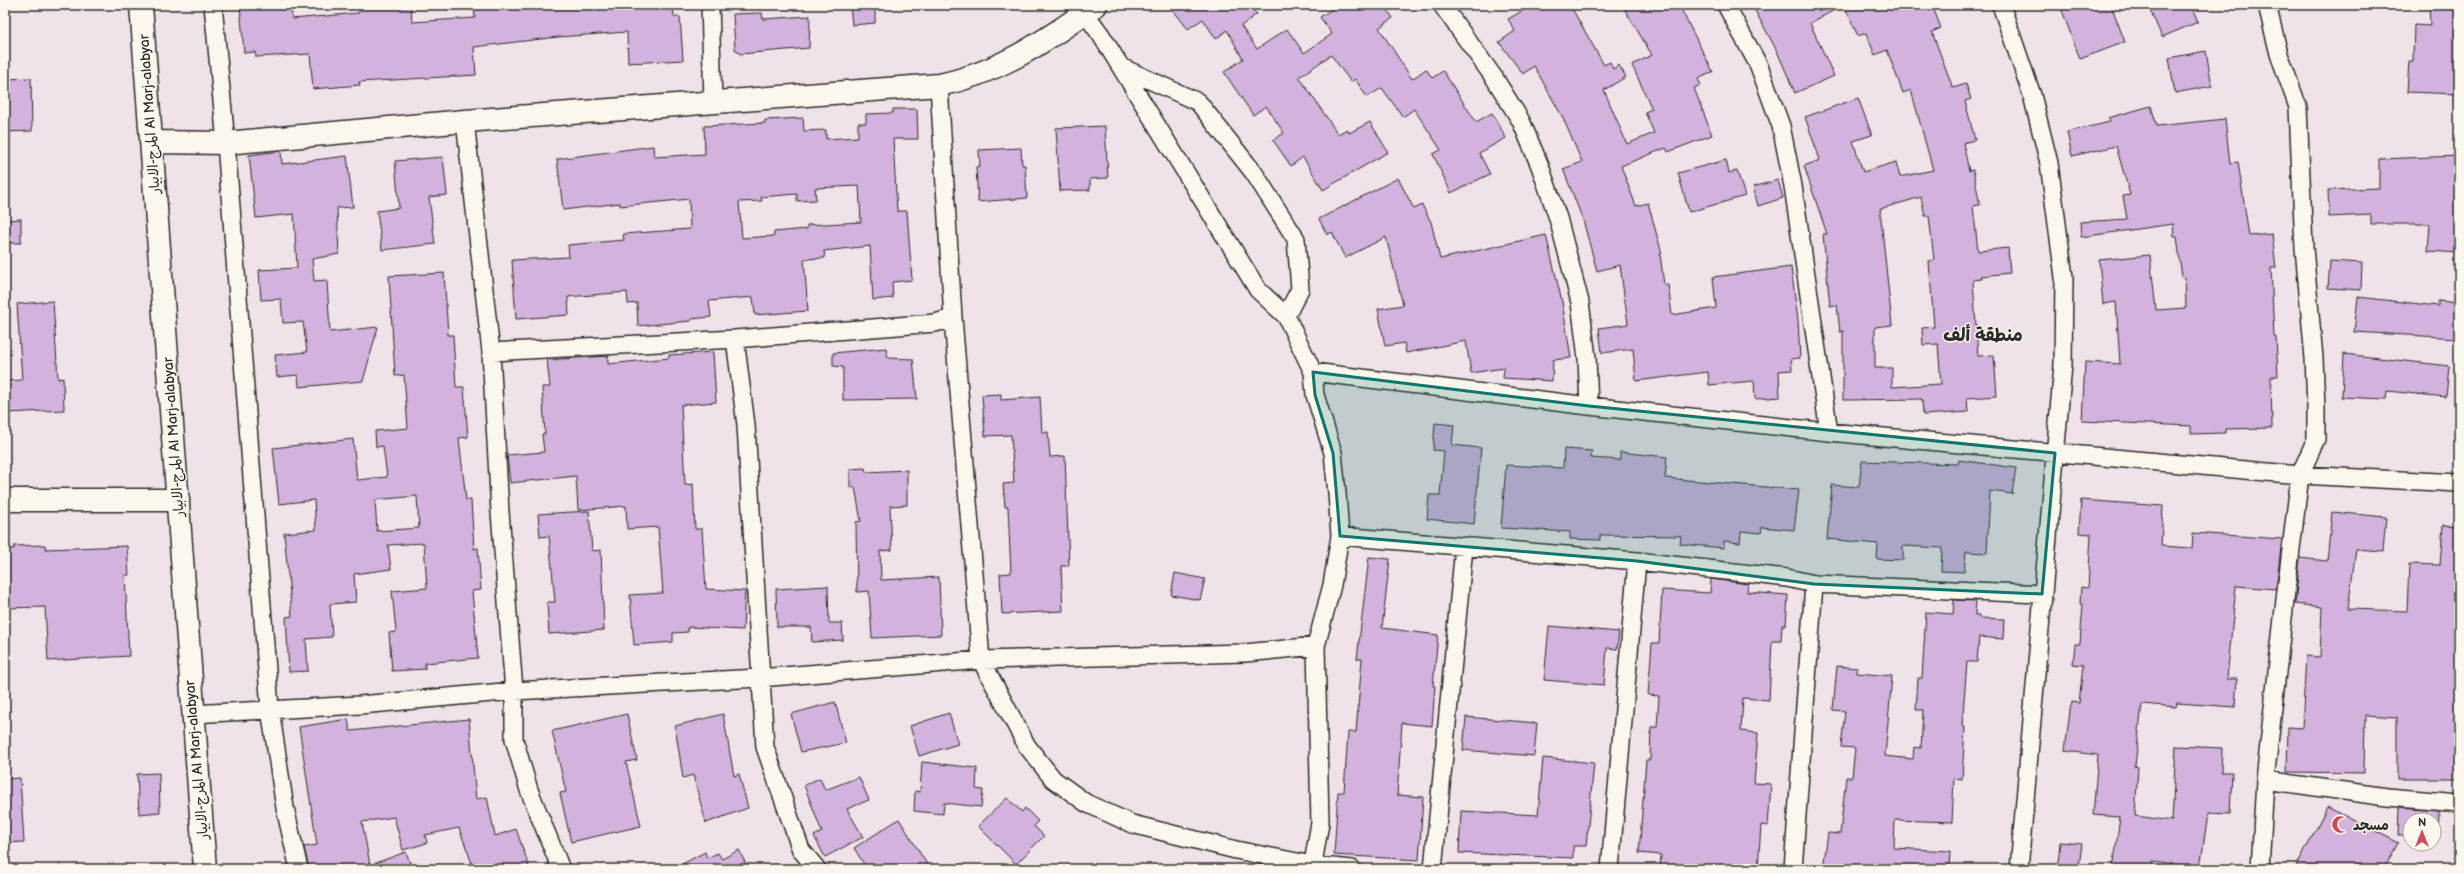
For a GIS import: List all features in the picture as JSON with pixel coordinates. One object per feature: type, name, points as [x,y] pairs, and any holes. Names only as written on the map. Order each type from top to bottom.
[{"type":"main road","name":"المرج-الابيار Al Marj-alabyar","points":[[141,5],[178,500],[192,714],[205,869]]},
{"type":"main road","points":[[152,142],[226,143],[465,121],[939,85],[966,80],[1000,65],[1048,39],[1090,9]]},
{"type":"main road","points":[[5,500],[178,500]]},
{"type":"street","points":[[213,5],[226,143],[270,709],[285,808],[299,869]]},
{"type":"street","points":[[710,5],[713,102]]},
{"type":"street","points":[[1442,5],[1495,78],[1521,121],[1540,166],[1558,218],[1580,302],[1587,358],[1589,406]]},
{"type":"street","points":[[1726,5],[1759,66],[1781,126],[1792,186],[1829,432]]},
{"type":"street","points":[[2001,5],[2032,95],[2049,163],[2060,234],[2064,277],[2063,365],[2019,869]]},
{"type":"street","points":[[2260,869],[2265,780],[2300,475],[2316,439],[2314,358],[2304,248],[2298,107],[2279,54],[2266,5]]},
{"type":"street","points":[[1090,9],[1121,67],[1258,290],[1286,316],[1313,372],[1315,395],[1333,453],[1340,536],[1332,584],[1316,646],[1320,823],[1312,867]]},
{"type":"street","points":[[1121,67],[1198,102],[1254,173],[1296,239],[1300,289],[1286,316]]},
{"type":"street","points":[[939,85],[953,318],[981,660],[1027,746],[1053,778],[1086,802],[1132,824],[1181,838],[1312,867],[1352,869]]},
{"type":"street","points":[[465,121],[491,352],[500,512],[514,691],[514,739],[529,790],[561,869]]},
{"type":"street","points":[[491,352],[735,340],[935,323],[953,318]]},
{"type":"street","points":[[735,340],[746,425],[759,678],[765,747],[801,850],[817,869]]},
{"type":"street","points":[[1313,372],[1589,406],[1829,432],[2300,475],[2459,482]]},
{"type":"street","points":[[1340,536],[1464,548],[1637,561],[1787,578],[1814,584],[2042,594]]},
{"type":"street","points":[[1434,869],[1464,548]]},
{"type":"street","points":[[1610,869],[1637,561]]},
{"type":"street","points":[[1793,869],[1814,584]]},
{"type":"street","points":[[192,714],[360,705],[514,691],[759,678],[981,660],[1245,653],[1316,646]]},
{"type":"street","points":[[2265,780],[2387,797],[2459,803]]},
{"type":"highlighted area","points":[[1313,372],[1589,406],[2055,453],[2042,594],[1814,584],[1637,561],[1340,536],[1333,453],[1315,395]]},
{"type":"building","points":[[240,5],[291,5],[292,19],[359,13],[359,5],[400,5],[400,8],[411,7],[412,22],[475,18],[474,5],[673,5],[674,17],[680,17],[683,60],[628,63],[627,32],[558,37],[474,47],[476,75],[359,82],[360,85],[313,89],[310,54],[256,57],[255,52],[244,53]]},
{"type":"building","points":[[850,5],[875,5],[875,23],[852,25]]},
{"type":"building","points":[[1169,5],[1248,5],[1257,14],[1241,26],[1257,49],[1287,29],[1304,53],[1332,34],[1320,17],[1338,5],[1384,5],[1393,18],[1379,28],[1412,79],[1426,69],[1432,78],[1443,71],[1476,122],[1492,113],[1506,138],[1479,153],[1490,174],[1451,193],[1433,154],[1441,150],[1414,109],[1403,117],[1382,88],[1367,97],[1355,79],[1351,82],[1331,55],[1299,77],[1338,134],[1347,129],[1349,133],[1370,122],[1388,152],[1323,190],[1303,157],[1291,166],[1273,140],[1284,133],[1266,106],[1253,115],[1224,72],[1243,59],[1227,30],[1216,39],[1203,19],[1188,29]]},
{"type":"building","points":[[1533,5],[1570,5],[1604,65],[1610,62],[1613,69],[1619,65],[1626,77],[1604,90],[1627,144],[1654,133],[1645,112],[1652,109],[1632,65],[1652,55],[1622,5],[1679,5],[1713,72],[1698,79],[1701,85],[1694,88],[1712,135],[1668,152],[1666,148],[1621,166],[1636,206],[1648,203],[1662,254],[1660,254],[1664,285],[1668,285],[1672,315],[1716,308],[1713,277],[1791,267],[1798,320],[1800,358],[1791,359],[1792,370],[1779,371],[1780,397],[1755,399],[1754,381],[1709,385],[1708,372],[1636,381],[1633,349],[1602,353],[1599,328],[1628,324],[1620,265],[1597,271],[1583,220],[1563,169],[1582,162],[1563,118],[1534,66],[1523,74],[1499,42],[1515,31],[1508,19]]},
{"type":"building","points":[[1752,5],[1844,5],[1810,23],[1834,76],[1795,93],[1777,51]]},
{"type":"building","points":[[1844,5],[1932,5],[1941,28],[1932,32],[1953,88],[1966,84],[1971,99],[1965,101],[1975,140],[1963,143],[1969,171],[1973,170],[1980,205],[1973,206],[1978,251],[2008,248],[2010,273],[1981,276],[1982,279],[1973,280],[1978,356],[1994,355],[1997,396],[1967,398],[1968,412],[1923,415],[1922,399],[1843,400],[1843,331],[1840,332],[1837,305],[1830,306],[1823,234],[1827,234],[1804,166],[1820,160],[1805,117],[1858,98],[1872,135],[1853,141],[1863,172],[1896,162],[1900,177],[1933,170],[1911,90],[1903,93],[1887,50],[1875,55],[1866,33],[1858,36]],"holes":[[[1921,197],[1925,216],[1929,216],[1934,260],[1929,261],[1934,327],[1922,328],[1923,345],[1938,344],[1941,384],[1892,387],[1892,368],[1875,368],[1875,327],[1892,325],[1880,209]]]},
{"type":"building","points":[[2060,5],[2111,5],[2125,42],[2080,59]]},
{"type":"building","points":[[2148,5],[2191,5],[2198,22],[2162,37]]},
{"type":"building","points":[[2429,5],[2459,5],[2457,94],[2407,92],[2409,61],[2413,61],[2414,25],[2430,26]]},
{"type":"building","points":[[762,13],[763,19],[810,16],[809,48],[740,54],[735,49],[733,14]]},
{"type":"building","points":[[2206,51],[2212,86],[2175,93],[2169,58]]},
{"type":"building","points":[[31,78],[32,131],[5,132],[5,79]]},
{"type":"building","points":[[2151,106],[2157,126],[2225,119],[2230,163],[2238,162],[2249,236],[2272,234],[2276,268],[2271,268],[2274,337],[2276,337],[2278,376],[2271,376],[2272,428],[2225,429],[2225,433],[2191,434],[2191,426],[2082,421],[2085,362],[2120,364],[2116,302],[2103,304],[2099,260],[2150,255],[2156,310],[2186,308],[2185,277],[2182,278],[2177,236],[2174,236],[2173,224],[2081,237],[2080,222],[2127,219],[2123,196],[2130,195],[2116,146],[2072,156],[2067,132],[2110,122],[2108,118]]},
{"type":"building","points":[[893,109],[917,109],[918,139],[893,139],[897,211],[907,211],[912,280],[892,282],[893,298],[873,300],[870,246],[824,251],[825,258],[804,259],[808,311],[755,315],[753,297],[709,301],[711,317],[691,319],[691,321],[638,326],[637,303],[628,304],[627,292],[568,297],[569,315],[516,319],[512,260],[569,257],[568,245],[624,240],[623,234],[690,229],[689,199],[620,206],[620,203],[563,210],[557,159],[653,146],[654,157],[705,154],[704,126],[765,123],[765,120],[803,118],[804,131],[826,130],[826,139],[858,137],[858,123],[866,123],[866,114],[893,113]],"holes":[[[859,186],[861,222],[807,225],[807,229],[774,232],[774,236],[742,238],[739,202],[762,201],[761,197],[797,194],[797,201],[816,200],[815,188]]]},
{"type":"building","points":[[1105,126],[1108,178],[1090,179],[1090,190],[1060,191],[1056,128]]},
{"type":"building","points":[[1021,148],[1022,165],[1025,165],[1027,198],[978,202],[976,167],[980,166],[979,150]]},
{"type":"building","points":[[281,151],[282,164],[347,156],[353,207],[337,208],[339,254],[312,259],[314,281],[327,280],[330,332],[378,327],[363,381],[299,387],[298,375],[277,377],[275,355],[307,352],[303,322],[283,323],[281,299],[261,300],[259,270],[297,268],[294,214],[256,218],[249,155]]},
{"type":"building","points":[[2459,156],[2459,253],[2428,251],[2430,224],[2371,224],[2371,215],[2329,217],[2328,190],[2379,188],[2379,159]]},
{"type":"building","points":[[443,157],[447,195],[429,197],[435,244],[382,250],[377,211],[399,208],[395,161]]},
{"type":"building","points":[[1726,160],[1729,173],[1737,171],[1745,196],[1689,212],[1678,173]]},
{"type":"building","points":[[1398,178],[1414,209],[1422,205],[1431,222],[1440,259],[1546,235],[1562,302],[1571,358],[1553,360],[1552,381],[1503,378],[1504,368],[1471,373],[1466,341],[1406,353],[1404,343],[1385,346],[1378,309],[1403,305],[1386,237],[1345,258],[1332,232],[1327,235],[1319,219]]},
{"type":"building","points":[[1778,180],[1783,198],[1758,206],[1753,187]]},
{"type":"building","points":[[21,219],[21,243],[5,243],[5,220]]},
{"type":"building","points":[[2330,261],[2362,263],[2361,290],[2328,288]]},
{"type":"building","points":[[444,273],[448,335],[453,335],[456,387],[464,387],[468,437],[459,438],[466,500],[471,500],[474,549],[478,548],[481,590],[472,591],[478,658],[425,663],[425,669],[392,671],[389,633],[396,632],[392,591],[427,588],[424,543],[388,545],[391,569],[354,574],[356,602],[330,604],[332,637],[306,639],[308,671],[289,672],[286,617],[292,616],[284,533],[316,530],[314,500],[279,504],[273,448],[353,439],[357,480],[387,477],[383,446],[376,447],[375,431],[408,428],[404,375],[395,376],[389,276]],"holes":[[[417,496],[419,528],[377,531],[375,500]]]},
{"type":"building","points":[[2358,297],[2438,306],[2438,301],[2459,303],[2458,338],[2354,332]]},
{"type":"building","points":[[53,301],[58,379],[63,378],[64,410],[8,413],[7,381],[22,380],[17,304]]},
{"type":"building","points":[[886,348],[888,358],[913,359],[917,399],[843,400],[843,367],[833,366],[833,353]]},
{"type":"building","points":[[713,352],[716,402],[681,405],[685,485],[693,484],[695,529],[702,529],[706,589],[745,591],[743,630],[688,627],[688,632],[673,633],[673,642],[634,645],[630,595],[663,593],[658,527],[627,529],[626,506],[578,510],[576,476],[510,483],[507,455],[544,452],[542,434],[545,434],[542,387],[550,387],[547,360],[608,356],[608,364],[669,358],[669,355]]},
{"type":"building","points":[[2344,354],[2449,366],[2446,397],[2387,391],[2386,399],[2342,397]]},
{"type":"building","points":[[1001,394],[1001,400],[1040,397],[1042,433],[1048,432],[1050,457],[1065,456],[1069,566],[1061,566],[1063,611],[1002,614],[1000,574],[1011,573],[1008,507],[1005,507],[1003,484],[1014,483],[1011,435],[985,436],[982,395]]},
{"type":"building","points":[[1435,423],[1454,425],[1452,445],[1481,448],[1474,524],[1427,519],[1429,495],[1440,495],[1444,451],[1433,450]]},
{"type":"building","points":[[1564,449],[1592,451],[1591,458],[1620,460],[1620,452],[1667,457],[1665,478],[1799,490],[1794,530],[1762,527],[1761,533],[1741,531],[1740,543],[1724,541],[1724,548],[1680,544],[1681,536],[1600,535],[1600,540],[1570,539],[1570,532],[1501,528],[1506,465],[1563,468]]},
{"type":"building","points":[[1959,460],[2016,468],[2012,494],[1990,491],[1987,553],[1966,552],[1964,572],[1941,571],[1942,548],[1903,546],[1903,560],[1877,559],[1878,544],[1827,539],[1832,485],[1859,487],[1862,461],[1958,464]]},
{"type":"building","points":[[865,468],[866,472],[907,470],[907,505],[890,506],[892,550],[880,551],[881,580],[939,577],[941,635],[872,638],[869,591],[857,592],[856,522],[861,521],[855,487],[850,488],[850,469]]},
{"type":"building","points":[[2081,500],[2163,506],[2161,546],[2192,548],[2193,533],[2282,539],[2276,589],[2236,586],[2227,679],[2237,679],[2235,707],[2177,703],[2176,707],[2142,704],[2135,766],[2138,767],[2135,816],[2172,821],[2176,746],[2222,748],[2221,772],[2232,772],[2230,814],[2208,813],[2200,868],[2153,861],[2153,869],[2113,869],[2120,817],[2093,815],[2098,755],[2065,751],[2071,702],[2079,703],[2083,665],[2073,664],[2075,644],[2080,644],[2083,604],[2080,604],[2081,587],[2088,588],[2091,534],[2079,533]]},
{"type":"building","points":[[589,511],[592,551],[601,550],[604,630],[549,634],[547,602],[555,602],[549,536],[540,537],[538,514]]},
{"type":"building","points":[[2332,512],[2386,517],[2383,551],[2356,549],[2348,609],[2407,611],[2409,564],[2440,565],[2443,525],[2459,526],[2459,779],[2397,779],[2397,717],[2365,715],[2364,773],[2287,772],[2288,727],[2302,728],[2306,656],[2320,657],[2322,607],[2295,604],[2300,558],[2327,561]]},
{"type":"building","points":[[45,545],[46,549],[127,546],[129,575],[125,575],[129,656],[48,661],[45,607],[5,608],[5,549],[14,549],[14,546]]},
{"type":"building","points":[[1369,557],[1390,559],[1382,628],[1438,635],[1433,686],[1435,686],[1432,726],[1402,723],[1397,795],[1423,797],[1419,860],[1334,855],[1338,792],[1344,792],[1348,732],[1356,732],[1362,659],[1357,659]]},
{"type":"building","points":[[1175,573],[1205,579],[1200,600],[1171,595]]},
{"type":"building","points":[[1711,579],[1748,584],[1747,592],[1788,595],[1786,625],[1782,625],[1781,641],[1772,641],[1769,700],[1743,698],[1741,731],[1758,733],[1754,783],[1771,784],[1768,826],[1761,825],[1758,868],[1660,869],[1661,855],[1639,853],[1646,760],[1650,760],[1651,727],[1657,727],[1659,696],[1648,695],[1652,643],[1659,643],[1662,590],[1710,593]]},
{"type":"building","points":[[828,586],[829,623],[842,623],[843,640],[812,642],[811,627],[777,627],[776,589]]},
{"type":"building","points":[[1954,600],[1976,601],[1975,615],[1980,615],[1980,618],[2004,619],[2003,639],[1979,637],[1977,662],[1967,662],[1962,726],[1965,727],[1962,779],[1954,778],[1952,822],[1895,820],[1894,848],[1950,851],[1949,869],[1823,869],[1828,833],[1840,834],[1846,777],[1852,777],[1855,748],[1841,747],[1845,711],[1833,710],[1837,666],[1857,668],[1857,673],[1892,676],[1885,756],[1913,759],[1914,747],[1921,748],[1923,710],[1916,710],[1918,678],[1922,678],[1926,612],[1953,614]]},
{"type":"building","points":[[1549,626],[1619,632],[1617,649],[1607,648],[1604,685],[1544,680]]},
{"type":"building","points":[[835,702],[846,743],[801,752],[791,714]]},
{"type":"building","points":[[949,713],[958,744],[919,756],[910,726]]},
{"type":"building","points":[[627,714],[637,760],[626,762],[641,826],[571,842],[560,793],[566,792],[552,731]]},
{"type":"building","points":[[723,714],[734,776],[739,774],[748,808],[706,823],[693,775],[683,778],[675,726]]},
{"type":"building","points":[[1466,717],[1537,723],[1534,756],[1463,750]]},
{"type":"building","points":[[348,719],[350,731],[469,719],[476,799],[487,797],[495,836],[516,829],[530,869],[474,869],[459,828],[425,835],[427,843],[403,850],[394,817],[362,822],[370,865],[406,852],[412,869],[309,869],[304,847],[317,845],[299,727]]},
{"type":"building","points":[[1543,758],[1594,763],[1586,846],[1573,846],[1573,858],[1459,853],[1461,811],[1538,815]]},
{"type":"building","points":[[922,762],[977,768],[976,789],[983,790],[981,807],[944,803],[943,814],[914,811],[915,791],[920,792]]},
{"type":"building","points":[[159,773],[160,812],[139,814],[137,774]]},
{"type":"building","points":[[859,777],[869,800],[847,809],[863,837],[825,857],[814,836],[822,832],[804,785],[820,778],[825,790]]},
{"type":"building","points":[[20,778],[24,842],[5,843],[5,779]]},
{"type":"building","points":[[1007,798],[1022,812],[1025,808],[1038,821],[1034,826],[1044,836],[1016,864],[978,826]]},
{"type":"building","name":"مسجد","points":[[2327,807],[2399,843],[2385,869],[2295,869]]},
{"type":"building","points":[[2399,808],[2439,811],[2402,812],[2402,835],[2398,835]]},
{"type":"building","points":[[899,819],[930,869],[867,869],[854,848]]},
{"type":"building","points":[[2060,842],[2082,844],[2079,866],[2058,864]]},
{"type":"building","points":[[739,850],[748,869],[673,869],[705,852],[707,858],[718,853],[722,859]]},
{"type":"place","name":"مسجد","points":[[2340,825]]},
{"type":"district","name":"منطقة ألف","points":[[1983,335]]}]
